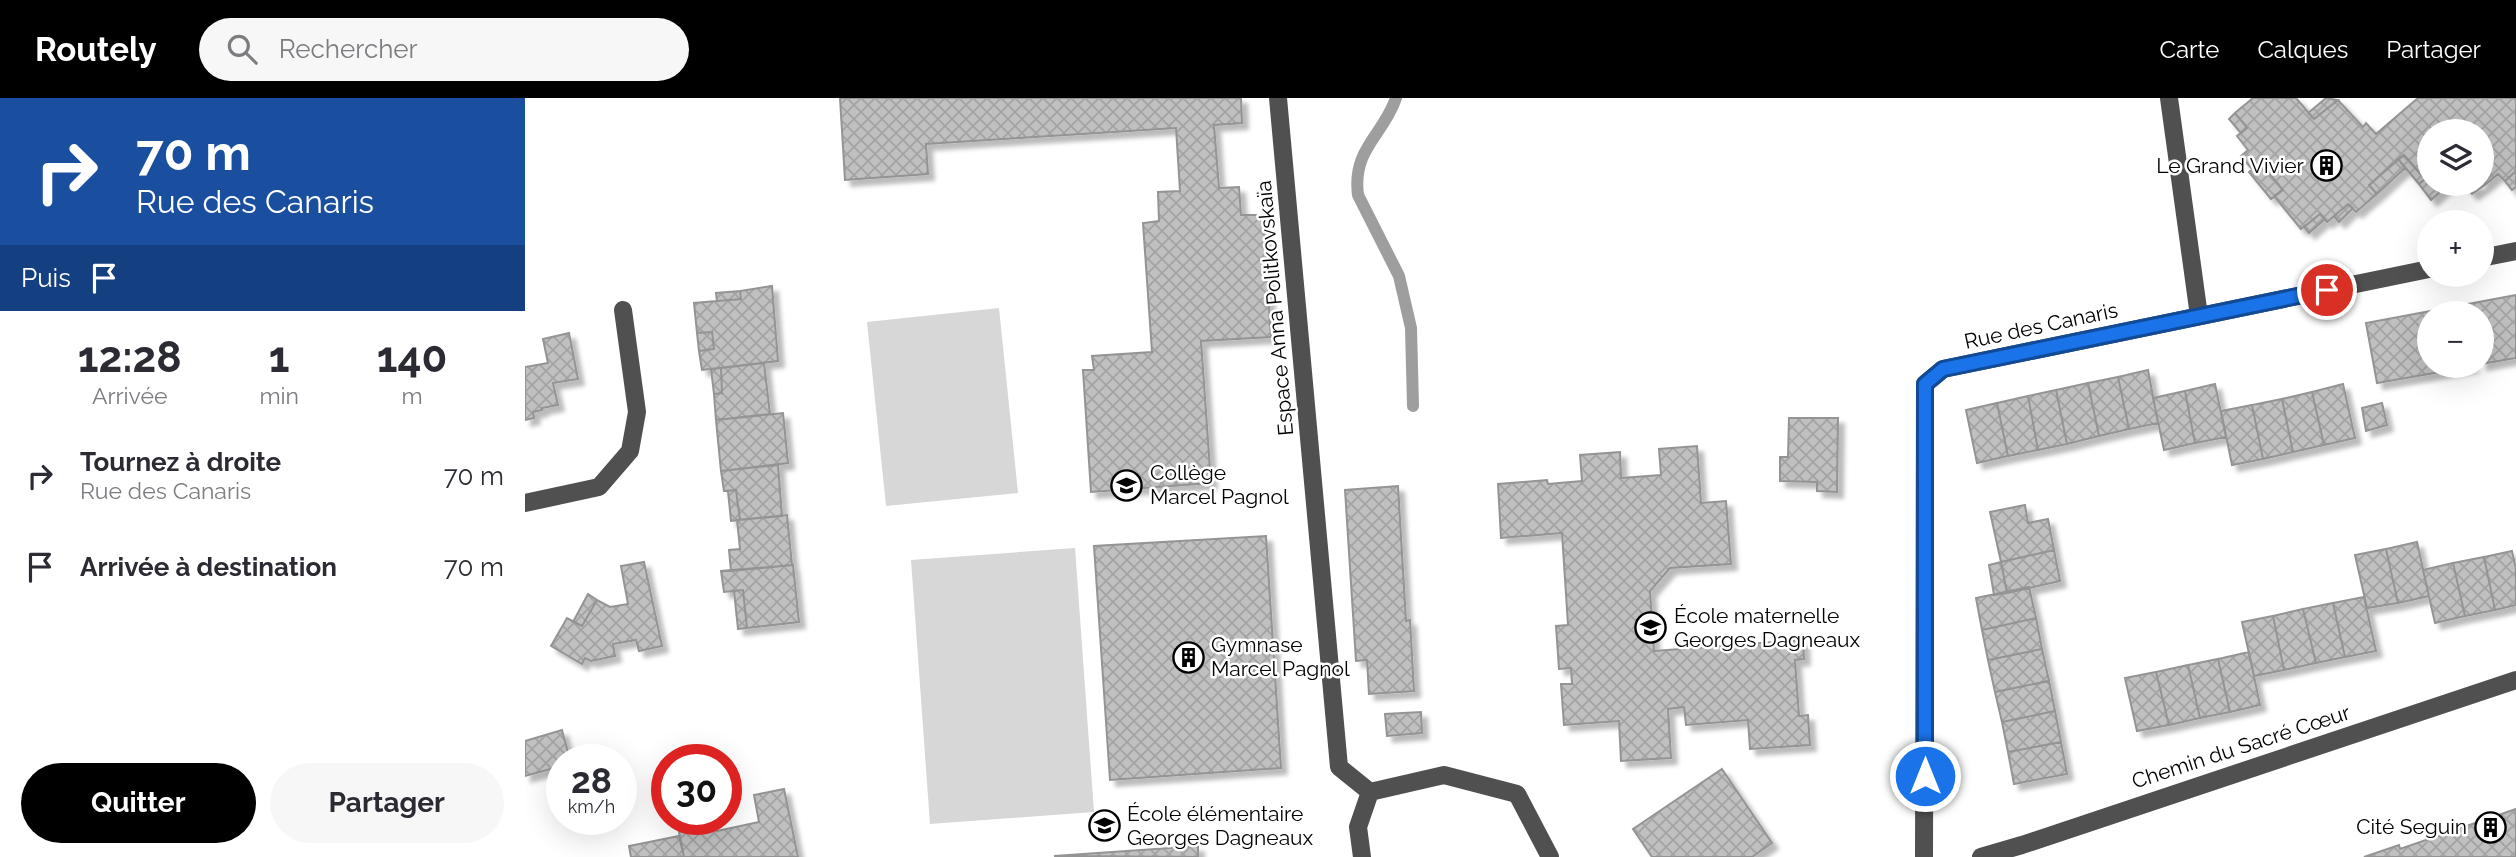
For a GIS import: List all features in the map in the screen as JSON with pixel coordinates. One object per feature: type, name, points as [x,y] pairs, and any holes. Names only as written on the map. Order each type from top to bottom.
[{"type":"street","name":"Espace Anna Politkovskaïa","points":[[1278,98],[1339,767],[1370,792]]},
{"type":"street","points":[[2169,98],[2199,316]]},
{"type":"street","points":[[2494,255],[2516,251]]},
{"type":"street","name":"Rue des Canaris","points":[[1924,857],[1925,384],[1943,369],[2417,271]]},
{"type":"street","points":[[525,503],[599,488],[630,451],[637,412],[623,310]]},
{"type":"street","name":"Chemin du Sacré Cœur","points":[[1991,856],[2516,680]]},
{"type":"street","points":[[1362,857],[1358,827],[1370,792],[1444,775],[1517,794],[1550,857]]},
{"type":"shaded area","points":[[999,308],[1018,493],[886,506],[867,322]]},
{"type":"shaded area","points":[[1075,548],[1094,812],[930,824],[911,560]]},
{"type":"building","points":[[840,98],[1241,98],[1242,123],[1214,125],[1219,188],[1239,187],[1241,215],[1263,215],[1271,337],[1201,341],[1211,483],[1091,492],[1083,370],[1094,370],[1092,356],[1152,352],[1143,223],[1159,221],[1158,192],[1180,191],[1176,128],[926,144],[928,174],[845,180]]},
{"type":"building","name":"Le Grand Vivier","points":[[2253,98],[2296,98],[2314,119],[2338,100],[2363,127],[2366,123],[2376,134],[2418,98],[2516,98],[2516,171],[2505,181],[2498,174],[2494,177],[2494,119],[2417,119],[2417,170],[2404,155],[2369,185],[2377,194],[2356,212],[2348,204],[2327,222],[2320,214],[2301,229],[2274,196],[2283,190],[2260,162],[2252,169],[2241,156],[2248,150],[2237,136],[2247,128],[2235,113]]},
{"type":"building","points":[[2326,98],[2338,100],[2314,119],[2308,113]]},
{"type":"building","points":[[2235,113],[2247,128],[2241,133],[2229,119]]},
{"type":"building","points":[[2404,155],[2417,170],[2417,182],[2398,159]]},
{"type":"building","points":[[2398,159],[2405,168],[2377,194],[2369,185]]},
{"type":"building","points":[[2260,162],[2283,190],[2271,199],[2249,172]]},
{"type":"building","points":[[2516,171],[2516,187],[2512,190],[2505,181]]},
{"type":"building","points":[[2348,204],[2353,208],[2339,222],[2334,216]]},
{"type":"building","points":[[2320,214],[2325,219],[2309,233],[2304,227]]},
{"type":"building","points":[[772,286],[778,361],[702,370],[699,351],[714,349],[712,332],[697,333],[694,303],[741,299],[740,291]]},
{"type":"building","points":[[740,291],[741,299],[717,301],[716,293]]},
{"type":"building","points":[[2516,295],[2516,358],[2494,362],[2494,301],[2484,301]]},
{"type":"building","points":[[2417,313],[2417,376],[2377,383],[2366,323]]},
{"type":"building","points":[[712,332],[714,349],[699,351],[697,333]]},
{"type":"building","points":[[569,333],[578,379],[553,383],[558,405],[533,412],[534,418],[525,420],[525,367],[548,363],[543,339]]},
{"type":"building","points":[[764,363],[770,414],[716,420],[714,394],[722,393],[721,368]]},
{"type":"building","points":[[721,368],[722,393],[714,394],[711,369]]},
{"type":"building","points":[[2148,370],[2158,423],[2129,429],[2118,377]]},
{"type":"building","points":[[2118,377],[2129,429],[2099,436],[2088,383]]},
{"type":"building","points":[[2088,383],[2099,436],[2067,444],[2056,390]]},
{"type":"building","points":[[2215,384],[2226,437],[2195,443],[2185,391]]},
{"type":"building","points":[[2343,384],[2355,438],[2324,445],[2312,392]]},
{"type":"building","points":[[2056,390],[2067,444],[2038,450],[2028,396]]},
{"type":"building","points":[[2185,391],[2195,443],[2164,450],[2153,398]]},
{"type":"building","points":[[2312,392],[2324,445],[2293,452],[2282,399]]},
{"type":"building","points":[[2028,396],[2038,450],[2008,456],[1997,403]]},
{"type":"building","points":[[2282,399],[2293,452],[2263,459],[2252,405]]},
{"type":"building","points":[[1997,403],[2008,456],[1977,463],[1966,410]]},
{"type":"building","points":[[2382,403],[2387,425],[2366,431],[2362,408]]},
{"type":"building","points":[[2252,405],[2263,459],[2232,465],[2221,411]]},
{"type":"building","points":[[783,413],[788,463],[721,471],[716,420]]},
{"type":"building","points":[[1789,418],[1838,418],[1837,492],[1817,491],[1817,482],[1780,481],[1780,457],[1788,457]]},
{"type":"building","points":[[1697,446],[1701,503],[1726,501],[1731,564],[1670,568],[1650,591],[1654,651],[1803,640],[1804,659],[1795,660],[1799,716],[1808,715],[1810,745],[1750,749],[1748,720],[1686,725],[1684,707],[1668,709],[1671,758],[1621,761],[1619,721],[1564,725],[1561,684],[1572,684],[1571,668],[1559,669],[1556,626],[1568,625],[1562,533],[1501,538],[1498,484],[1547,480],[1548,484],[1582,481],[1580,455],[1620,452],[1621,478],[1661,475],[1659,449]]},
{"type":"building","points":[[778,465],[782,516],[740,520],[736,490],[724,491],[721,471]]},
{"type":"building","points":[[1398,486],[1406,621],[1410,620],[1414,691],[1369,694],[1367,660],[1356,661],[1345,490]]},
{"type":"building","points":[[736,490],[740,520],[731,521],[728,491]]},
{"type":"building","points":[[2025,505],[2028,523],[2048,519],[2054,550],[2001,562],[1990,512]]},
{"type":"building","points":[[787,515],[792,565],[731,571],[729,550],[740,549],[737,520]]},
{"type":"building","name":"Gymnase Marcel Pagnol","points":[[1266,536],[1281,768],[1110,780],[1094,546]]},
{"type":"building","points":[[2417,542],[2429,596],[2398,603],[2386,549]]},
{"type":"building","points":[[2386,549],[2398,603],[2367,608],[2355,555]]},
{"type":"building","points":[[2054,550],[2060,581],[2007,593],[2001,562]]},
{"type":"building","points":[[2512,551],[2516,569],[2516,605],[2495,610],[2484,557]]},
{"type":"building","points":[[2484,557],[2495,610],[2465,616],[2453,563]]},
{"type":"building","points":[[644,562],[662,646],[639,651],[636,640],[613,644],[615,656],[591,661],[585,658],[582,664],[551,646],[567,618],[582,626],[597,600],[610,607],[628,604],[621,566]]},
{"type":"building","points":[[2001,562],[2007,593],[1994,595],[1989,565]]},
{"type":"building","points":[[2453,563],[2465,616],[2435,623],[2423,570]]},
{"type":"building","points":[[793,565],[799,622],[747,628],[743,590],[724,592],[721,571]]},
{"type":"building","points":[[2029,587],[2036,618],[1982,630],[1976,598]]},
{"type":"building","points":[[743,590],[747,628],[738,629],[734,591]]},
{"type":"building","points":[[588,594],[597,600],[582,626],[573,622]]},
{"type":"building","points":[[2364,597],[2376,651],[2345,657],[2333,603]]},
{"type":"building","points":[[2333,603],[2345,657],[2316,663],[2303,609]]},
{"type":"building","points":[[2303,609],[2316,663],[2284,670],[2273,616]]},
{"type":"building","points":[[2273,616],[2284,670],[2254,676],[2242,622]]},
{"type":"building","points":[[2036,618],[2042,649],[1988,660],[1982,630]]},
{"type":"building","points":[[2042,649],[2049,681],[1995,692],[1988,660]]},
{"type":"building","points":[[2249,652],[2260,705],[2230,712],[2218,659]]},
{"type":"building","points":[[2218,659],[2230,712],[2200,718],[2188,665]]},
{"type":"building","points":[[2188,665],[2200,718],[2169,725],[2156,672]]},
{"type":"building","points":[[2156,672],[2169,725],[2137,731],[2125,678]]},
{"type":"building","points":[[2049,681],[2055,711],[2002,722],[1995,692]]},
{"type":"building","points":[[2055,711],[2061,742],[2008,752],[2002,722]]},
{"type":"building","points":[[1421,712],[1422,733],[1387,736],[1385,714]]},
{"type":"building","points":[[562,730],[566,744],[546,744],[546,770],[525,776],[525,741]]},
{"type":"building","points":[[2061,742],[2067,774],[2014,784],[2008,752]]},
{"type":"building","points":[[1722,769],[1772,843],[1752,857],[1652,857],[1633,829]]},
{"type":"building","points":[[784,789],[798,857],[684,857],[680,835],[742,835],[742,826],[759,822],[754,795]]},
{"type":"building","name":"Cité Seguin","points":[[2516,809],[2516,857],[2364,857],[2399,845],[2400,849]]},
{"type":"building","points":[[679,836],[684,857],[631,857],[629,846]]},
{"type":"building","points":[[1198,846],[1198,857],[1054,856]]},
{"type":"waterway","points":[[1396,98],[1364,154],[1357,179],[1358,195],[1399,276],[1411,328],[1413,406]]},
{"type":"place","name":"Le Grand Vivier","points":[[2327,166]]},
{"type":"place","name":"Collège Marcel Pagnol","points":[[1127,485]]},
{"type":"place","name":"École maternelle Georges Dagneaux","points":[[1651,628]]},
{"type":"place","name":"Gymnase Marcel Pagnol","points":[[1188,657]]},
{"type":"place","name":"École élémentaire Georges Dagneaux","points":[[1104,826]]},
{"type":"place","name":"Cité Seguin","points":[[2490,827]]},
{"type":"route","points":[[1925,776],[1925,384],[1943,369],[2327,290]]}]
